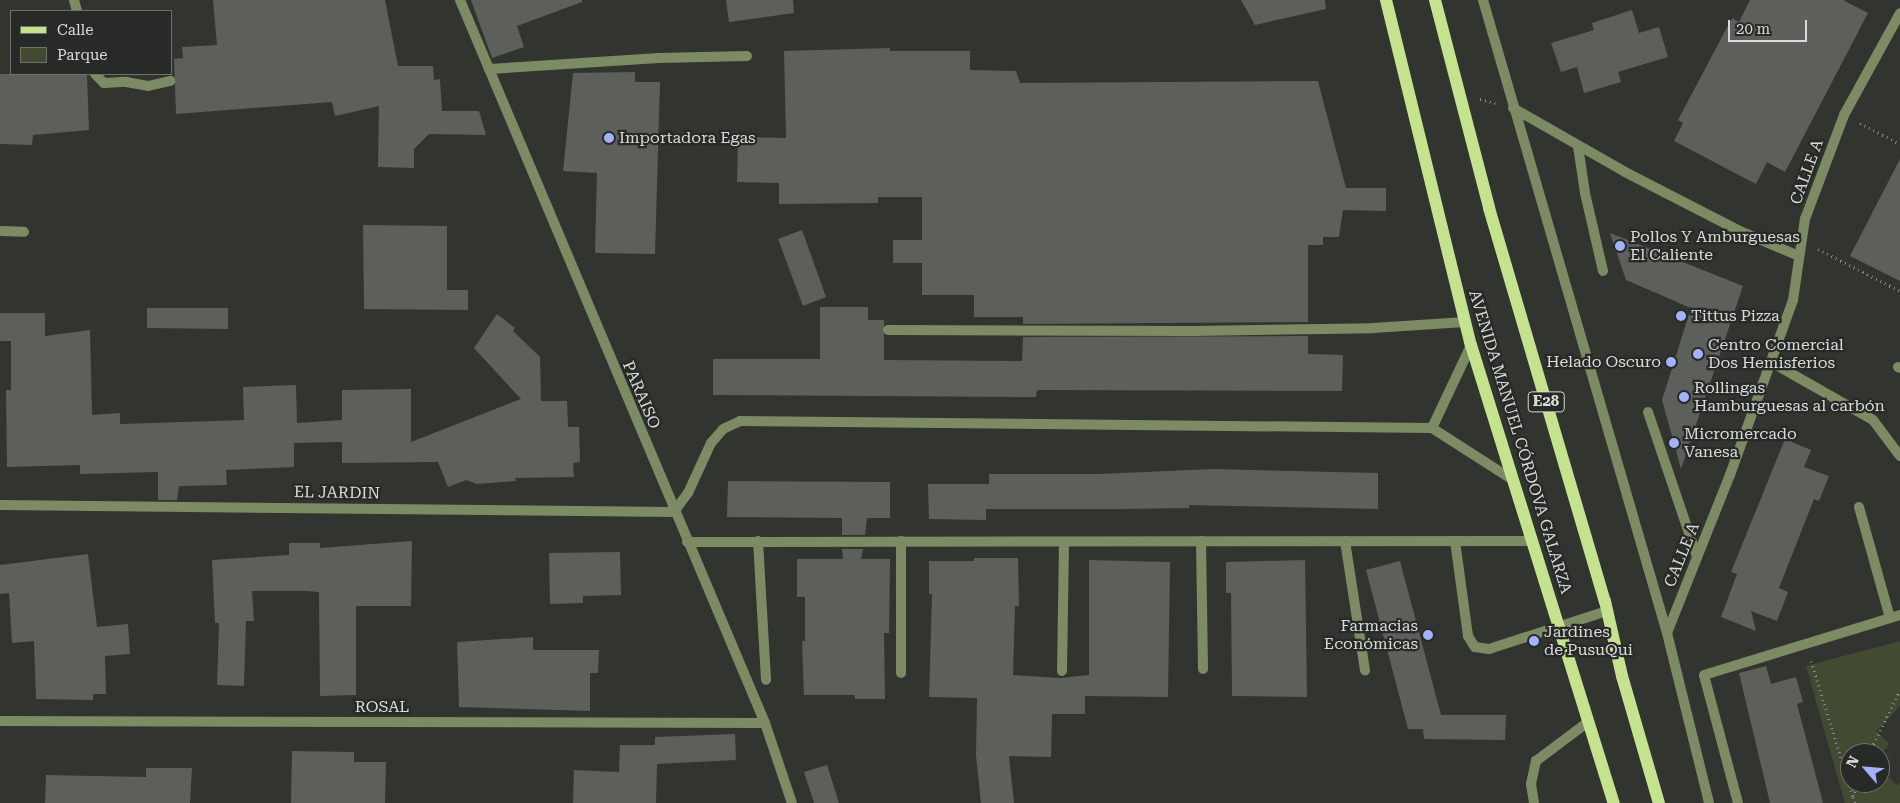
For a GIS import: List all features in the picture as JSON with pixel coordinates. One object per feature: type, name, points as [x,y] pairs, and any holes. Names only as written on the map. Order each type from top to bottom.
[{"type":"main road","name":"AVENIDA MANUEL CÓRDOVA GALARZA","points":[[1386,0],[1471,345],[1614,803]]},
{"type":"main road","name":"E28","points":[[1435,0],[1489,208],[1607,611],[1659,803]]},
{"type":"street","name":"PARAISO","points":[[460,0],[674,512],[765,723],[792,803]]},
{"type":"street","points":[[1483,0],[1667,633],[1709,803]]},
{"type":"street","name":"CALLE A","points":[[1667,633],[1793,300],[1805,220],[1844,115],[1900,13]]},
{"type":"street","points":[[489,70],[659,58],[747,56]]},
{"type":"street","points":[[97,75],[104,83],[126,82],[148,86],[170,81]]},
{"type":"street","points":[[1513,108],[1578,146],[1740,231],[1799,256]]},
{"type":"street","points":[[1578,146],[1585,193],[1603,271]]},
{"type":"street","points":[[0,231],[24,232]]},
{"type":"street","points":[[888,330],[1220,331],[1373,328],[1465,322]]},
{"type":"street","points":[[1432,428],[1471,345]]},
{"type":"street","points":[[1771,362],[1873,420],[1900,456]]},
{"type":"street","points":[[1648,412],[1697,557]]},
{"type":"street","points":[[674,512],[688,494],[711,443],[723,429],[740,421],[1432,428],[1513,480]]},
{"type":"street","name":"EL JARDIN","points":[[0,505],[674,512]]},
{"type":"street","points":[[1738,803],[1704,675],[1806,646],[1895,616],[1859,507]]},
{"type":"street","points":[[901,541],[901,673]]},
{"type":"street","points":[[1201,541],[1203,669]]},
{"type":"street","points":[[1345,541],[1365,670]]},
{"type":"street","points":[[1455,541],[1468,636],[1475,647],[1490,649],[1607,611]]},
{"type":"street","points":[[687,542],[1531,541]]},
{"type":"street","points":[[758,542],[766,680]]},
{"type":"street","points":[[1062,671],[1064,542]]},
{"type":"street","name":"ROSAL","points":[[0,721],[765,723]]},
{"type":"street","points":[[1534,803],[1531,784],[1536,761],[1588,722]]},
{"type":"path","points":[[1844,115],[1900,144]]},
{"type":"path","points":[[1802,241],[1900,291]]},
{"type":"path","points":[[1806,646],[1855,803]]},
{"type":"path","points":[[1874,743],[1900,690]]},
{"type":"path","points":[[1853,797],[1854,793]]},
{"type":"green space","points":[[1900,641],[1900,706],[1877,731],[1888,743],[1840,743],[1840,785],[1806,666]]},
{"type":"green space","points":[[1890,778],[1897,785],[1900,782],[1900,803],[1845,803],[1842,793],[1890,793]]},
{"type":"building","points":[[213,0],[385,0],[398,66],[433,66],[434,80],[440,79],[442,111],[479,111],[486,135],[429,134],[414,149],[414,168],[378,167],[379,106],[335,116],[332,102],[176,114],[174,59],[183,58],[182,47],[217,45]]},
{"type":"building","points":[[471,0],[582,0],[582,2],[517,26],[524,47],[492,58]]},
{"type":"building","points":[[726,0],[793,0],[794,13],[729,22]]},
{"type":"building","points":[[1241,0],[1325,0],[1326,9],[1255,25]]},
{"type":"building","points":[[1750,0],[1843,0],[1868,13],[1785,172],[1767,162],[1756,184],[1674,141],[1683,123],[1678,120],[1732,18],[1739,22]]},
{"type":"building","points":[[1632,10],[1639,33],[1659,27],[1668,57],[1618,72],[1621,82],[1584,93],[1577,67],[1561,72],[1551,43],[1594,30],[1592,23]]},
{"type":"building","points":[[890,48],[890,51],[970,51],[970,70],[1016,71],[1020,83],[1318,81],[1346,188],[1386,188],[1386,211],[1343,210],[1339,237],[1323,237],[1323,245],[1308,245],[1308,322],[1023,324],[1023,317],[974,317],[974,295],[922,295],[922,263],[893,263],[893,240],[922,240],[922,197],[878,197],[878,203],[779,204],[779,183],[737,182],[738,137],[786,138],[784,51]]},
{"type":"building","points":[[635,72],[635,82],[660,82],[655,254],[595,253],[597,173],[563,171],[573,73]]},
{"type":"building","points":[[0,74],[87,75],[89,130],[33,135],[32,145],[0,144]]},
{"type":"building","points":[[1900,159],[1900,281],[1850,256]]},
{"type":"building","points":[[363,225],[447,226],[447,290],[468,290],[468,310],[364,309]]},
{"type":"building","points":[[802,230],[826,297],[803,306],[778,239]]},
{"type":"building","name":"Centro Comercial Dos Hemisferios","points":[[1610,233],[1743,286],[1681,469],[1662,400],[1691,308],[1626,280]]},
{"type":"building","points":[[820,307],[868,307],[868,320],[884,320],[884,360],[1022,361],[1023,337],[1308,336],[1308,354],[1343,355],[1342,391],[1037,390],[1036,397],[713,395],[713,359],[820,359]]},
{"type":"building","points":[[147,308],[228,308],[228,329],[147,328]]},
{"type":"building","points":[[0,313],[45,313],[45,336],[90,330],[92,415],[120,413],[120,424],[244,420],[243,387],[296,385],[297,423],[342,420],[342,390],[411,389],[411,442],[521,399],[474,348],[497,314],[515,328],[513,331],[540,357],[541,401],[567,401],[568,427],[579,427],[580,462],[573,463],[574,477],[515,478],[516,481],[477,484],[466,480],[448,487],[438,462],[342,463],[342,442],[294,443],[294,467],[226,470],[227,485],[179,486],[177,500],[158,500],[158,472],[80,474],[80,465],[7,467],[6,390],[11,390],[11,341],[0,341]]},
{"type":"building","points":[[1785,439],[1811,450],[1804,467],[1829,476],[1819,501],[1814,499],[1779,588],[1788,592],[1777,621],[1751,611],[1756,631],[1721,617],[1737,574],[1731,572]]},
{"type":"building","points":[[1213,469],[1378,473],[1378,509],[1189,505],[1189,508],[986,509],[986,520],[929,519],[928,484],[989,484],[989,474],[1100,474]]},
{"type":"building","points":[[728,481],[890,482],[890,518],[867,518],[865,535],[842,535],[842,518],[727,517]]},
{"type":"building","points":[[412,541],[411,606],[356,606],[356,695],[320,696],[319,592],[252,591],[254,621],[246,621],[244,686],[217,685],[219,623],[215,623],[212,560],[289,555],[289,543],[320,543],[320,548]]},
{"type":"building","points":[[842,549],[863,549],[861,559],[890,559],[889,633],[884,633],[885,699],[855,699],[855,695],[804,695],[802,641],[805,641],[805,597],[797,597],[797,559],[843,559]]},
{"type":"building","points":[[620,552],[621,595],[583,596],[583,603],[550,604],[549,553]]},
{"type":"building","points":[[88,554],[97,627],[128,624],[130,654],[105,656],[106,694],[93,694],[93,700],[36,699],[34,641],[12,643],[9,593],[0,594],[0,565]]},
{"type":"building","points":[[974,558],[1018,558],[1019,606],[1015,606],[1013,675],[1061,678],[1089,675],[1089,560],[1170,562],[1168,697],[1085,696],[1085,714],[1052,714],[1051,757],[1009,756],[1014,803],[981,803],[976,755],[977,698],[929,697],[932,594],[929,594],[929,561],[974,561]]},
{"type":"building","points":[[1305,560],[1307,697],[1232,696],[1231,593],[1226,593],[1226,562]]},
{"type":"building","points":[[1400,561],[1441,715],[1506,715],[1505,740],[1424,739],[1423,729],[1408,729],[1366,570]]},
{"type":"building","points":[[533,637],[533,650],[599,650],[598,673],[590,673],[590,711],[459,707],[457,642]]},
{"type":"building","points":[[1766,666],[1771,684],[1796,677],[1803,702],[1797,704],[1823,803],[1770,803],[1739,673]]},
{"type":"building","points":[[735,734],[736,760],[657,764],[656,803],[573,803],[574,770],[619,772],[620,745],[655,745],[655,737]]},
{"type":"building","points":[[292,751],[354,752],[354,762],[386,762],[385,803],[291,803]]},
{"type":"building","points":[[827,765],[839,803],[814,803],[804,772]]},
{"type":"building","points":[[146,768],[192,768],[190,803],[45,803],[46,775],[146,777]]},
{"type":"place","name":"Importadora Egas","points":[[609,138]]},
{"type":"place","name":"Pollos Y Amburguesas El Caliente","points":[[1620,246]]},
{"type":"place","name":"Tittus Pizza","points":[[1681,316]]},
{"type":"place","name":"Centro Comercial Dos Hemisferios","points":[[1698,354]]},
{"type":"place","name":"Helado Oscuro","points":[[1671,362]]},
{"type":"place","name":"Rollingas Hamburguesas al carbón","points":[[1684,397]]},
{"type":"place","name":"Micromercado Vanesa","points":[[1674,443]]},
{"type":"place","name":"Farmacias Económicas","points":[[1428,635]]},
{"type":"place","name":"Jardines de PusuQui","points":[[1534,641]]}]
